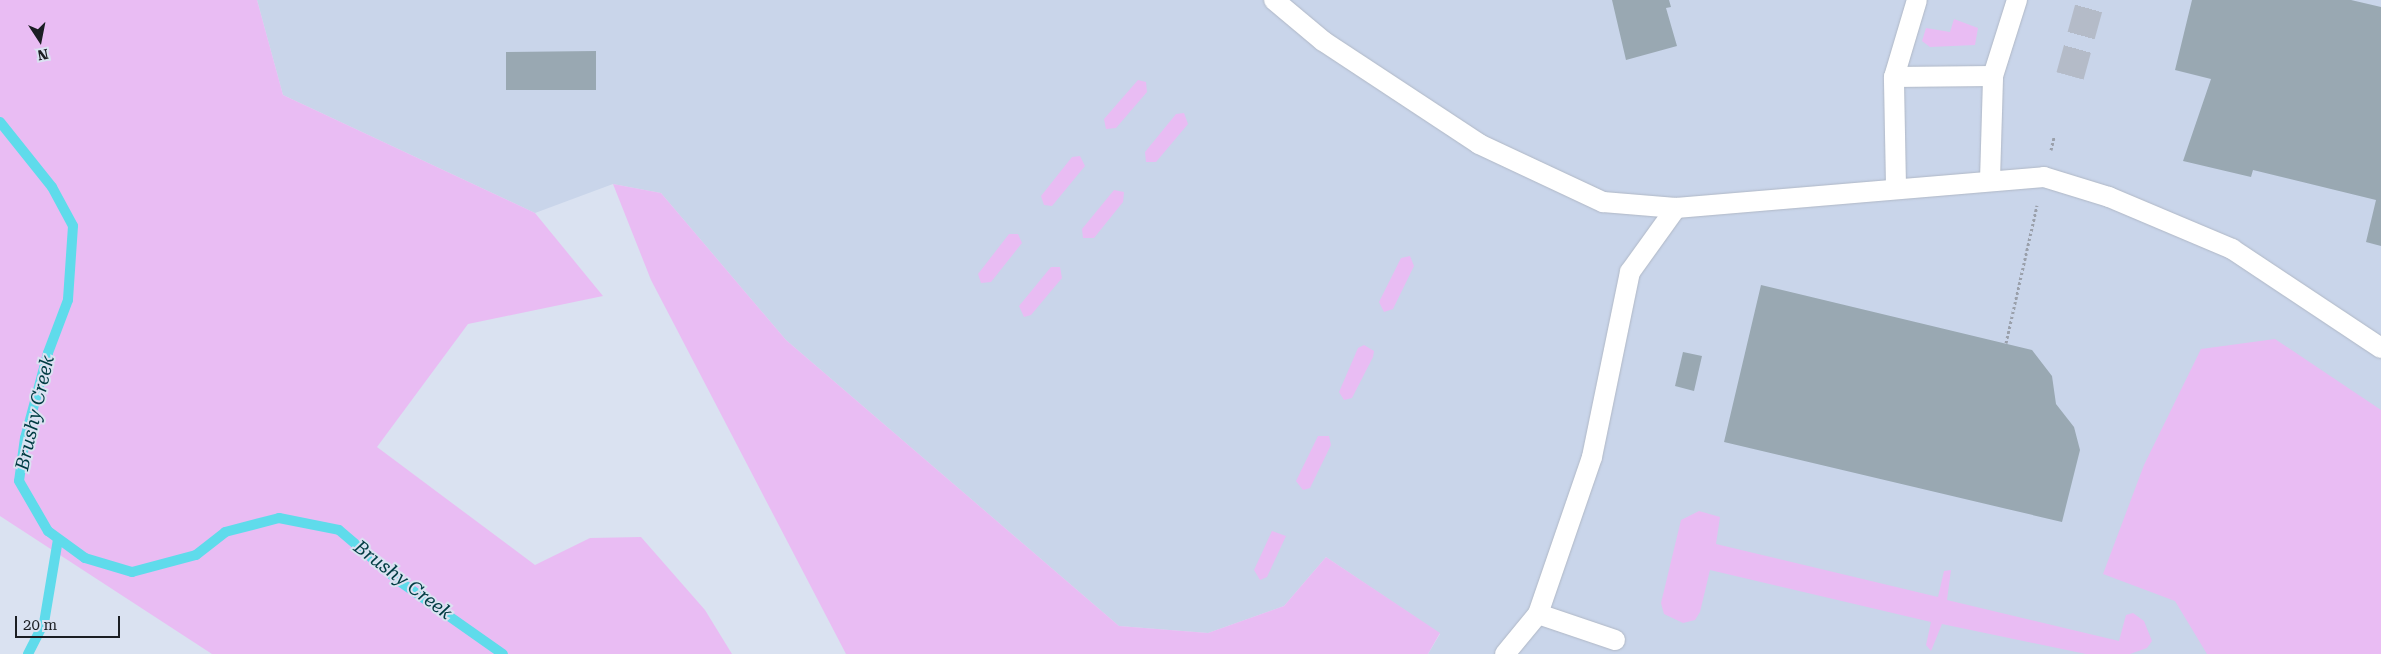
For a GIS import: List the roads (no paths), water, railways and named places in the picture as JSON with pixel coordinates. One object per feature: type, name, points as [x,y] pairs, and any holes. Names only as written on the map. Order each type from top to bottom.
[{"type":"lane","points":[[1274,0],[1322,41],[1479,144],[1603,202],[1676,208],[1896,186],[2044,177],[2109,197],[2232,249],[2381,348]]},
{"type":"lane","points":[[1896,186],[1894,77],[1917,0]]},
{"type":"lane","points":[[1990,180],[1993,76],[2017,0]]},
{"type":"lane","points":[[1894,77],[1993,76]]},
{"type":"lane","points":[[1505,654],[1538,614],[1592,457],[1630,272],[1676,208]]},
{"type":"lane","points":[[1538,614],[1615,640]]},
{"type":"waterway","name":"Brushy Creek","points":[[0,122],[52,187],[73,226],[68,300],[48,353],[25,438],[19,481],[48,531],[85,558],[132,572],[196,555],[225,532],[279,518],[339,530],[399,581],[503,654]]},
{"type":"waterway","points":[[28,654],[44,623],[58,539]]},
{"type":"tunnel","points":[[2070,76],[2091,0]]}]
